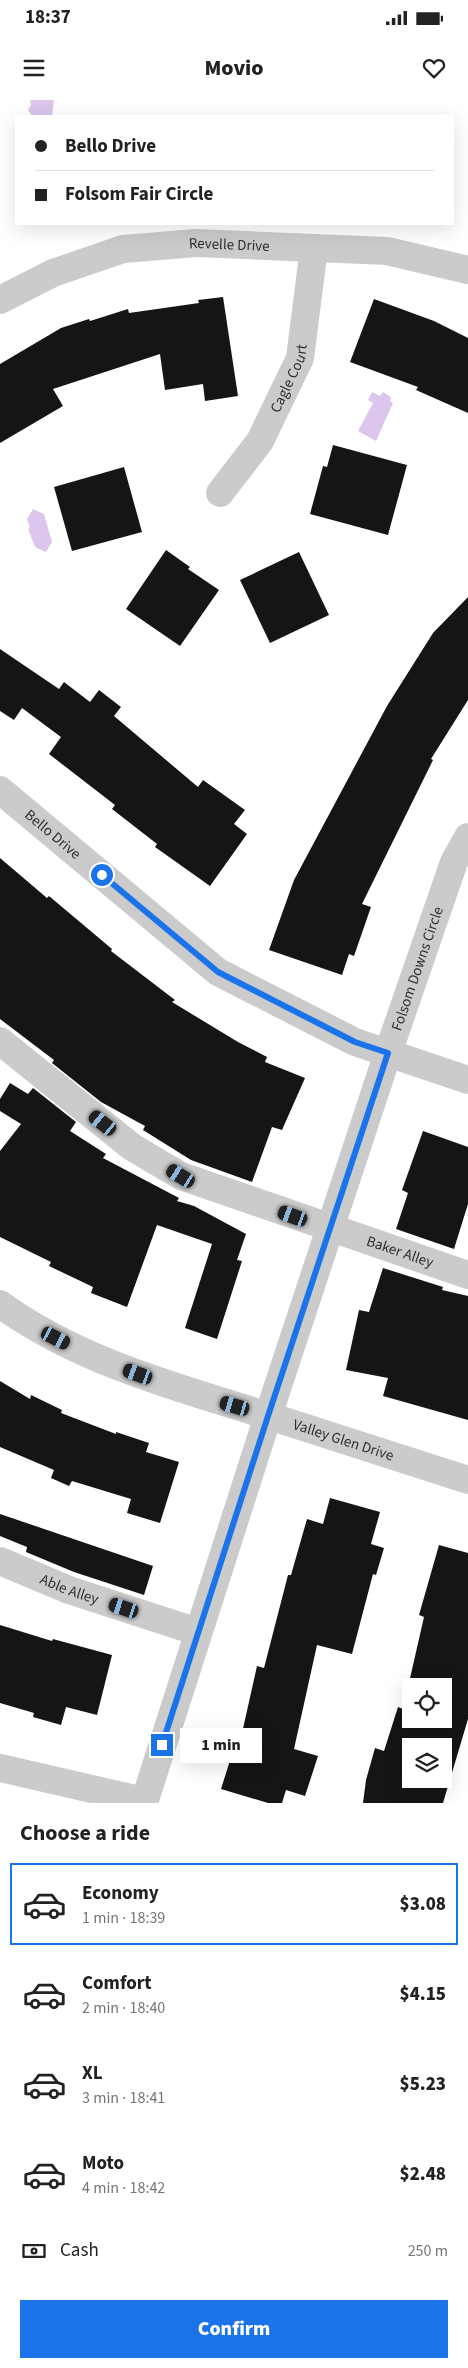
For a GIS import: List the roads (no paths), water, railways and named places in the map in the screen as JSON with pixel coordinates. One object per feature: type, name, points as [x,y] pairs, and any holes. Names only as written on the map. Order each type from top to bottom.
[{"type":"street","name":"Revelle Drive","points":[[0,300],[53,273],[123,249],[196,244],[387,251],[468,270]]},
{"type":"street","name":"Cagle Court","points":[[220,492],[260,441],[300,358],[314,248]]},
{"type":"street","name":"Bello Drive","points":[[0,790],[218,972],[346,1038],[468,1080]]},
{"type":"street","name":"Folsom Downs Circle","points":[[144,1802],[268,1416],[388,1053],[454,862],[468,837]]},
{"type":"street","name":"Baker Alley","points":[[0,1041],[132,1147],[181,1176],[468,1275]]},
{"type":"street","name":"Valley Glen Drive","points":[[0,1304],[56,1338],[111,1364],[183,1389],[468,1480]]},
{"type":"street","name":"Able Alley","points":[[0,1561],[69,1590],[198,1632]]},
{"type":"street","points":[[0,1768],[144,1802]]}]
